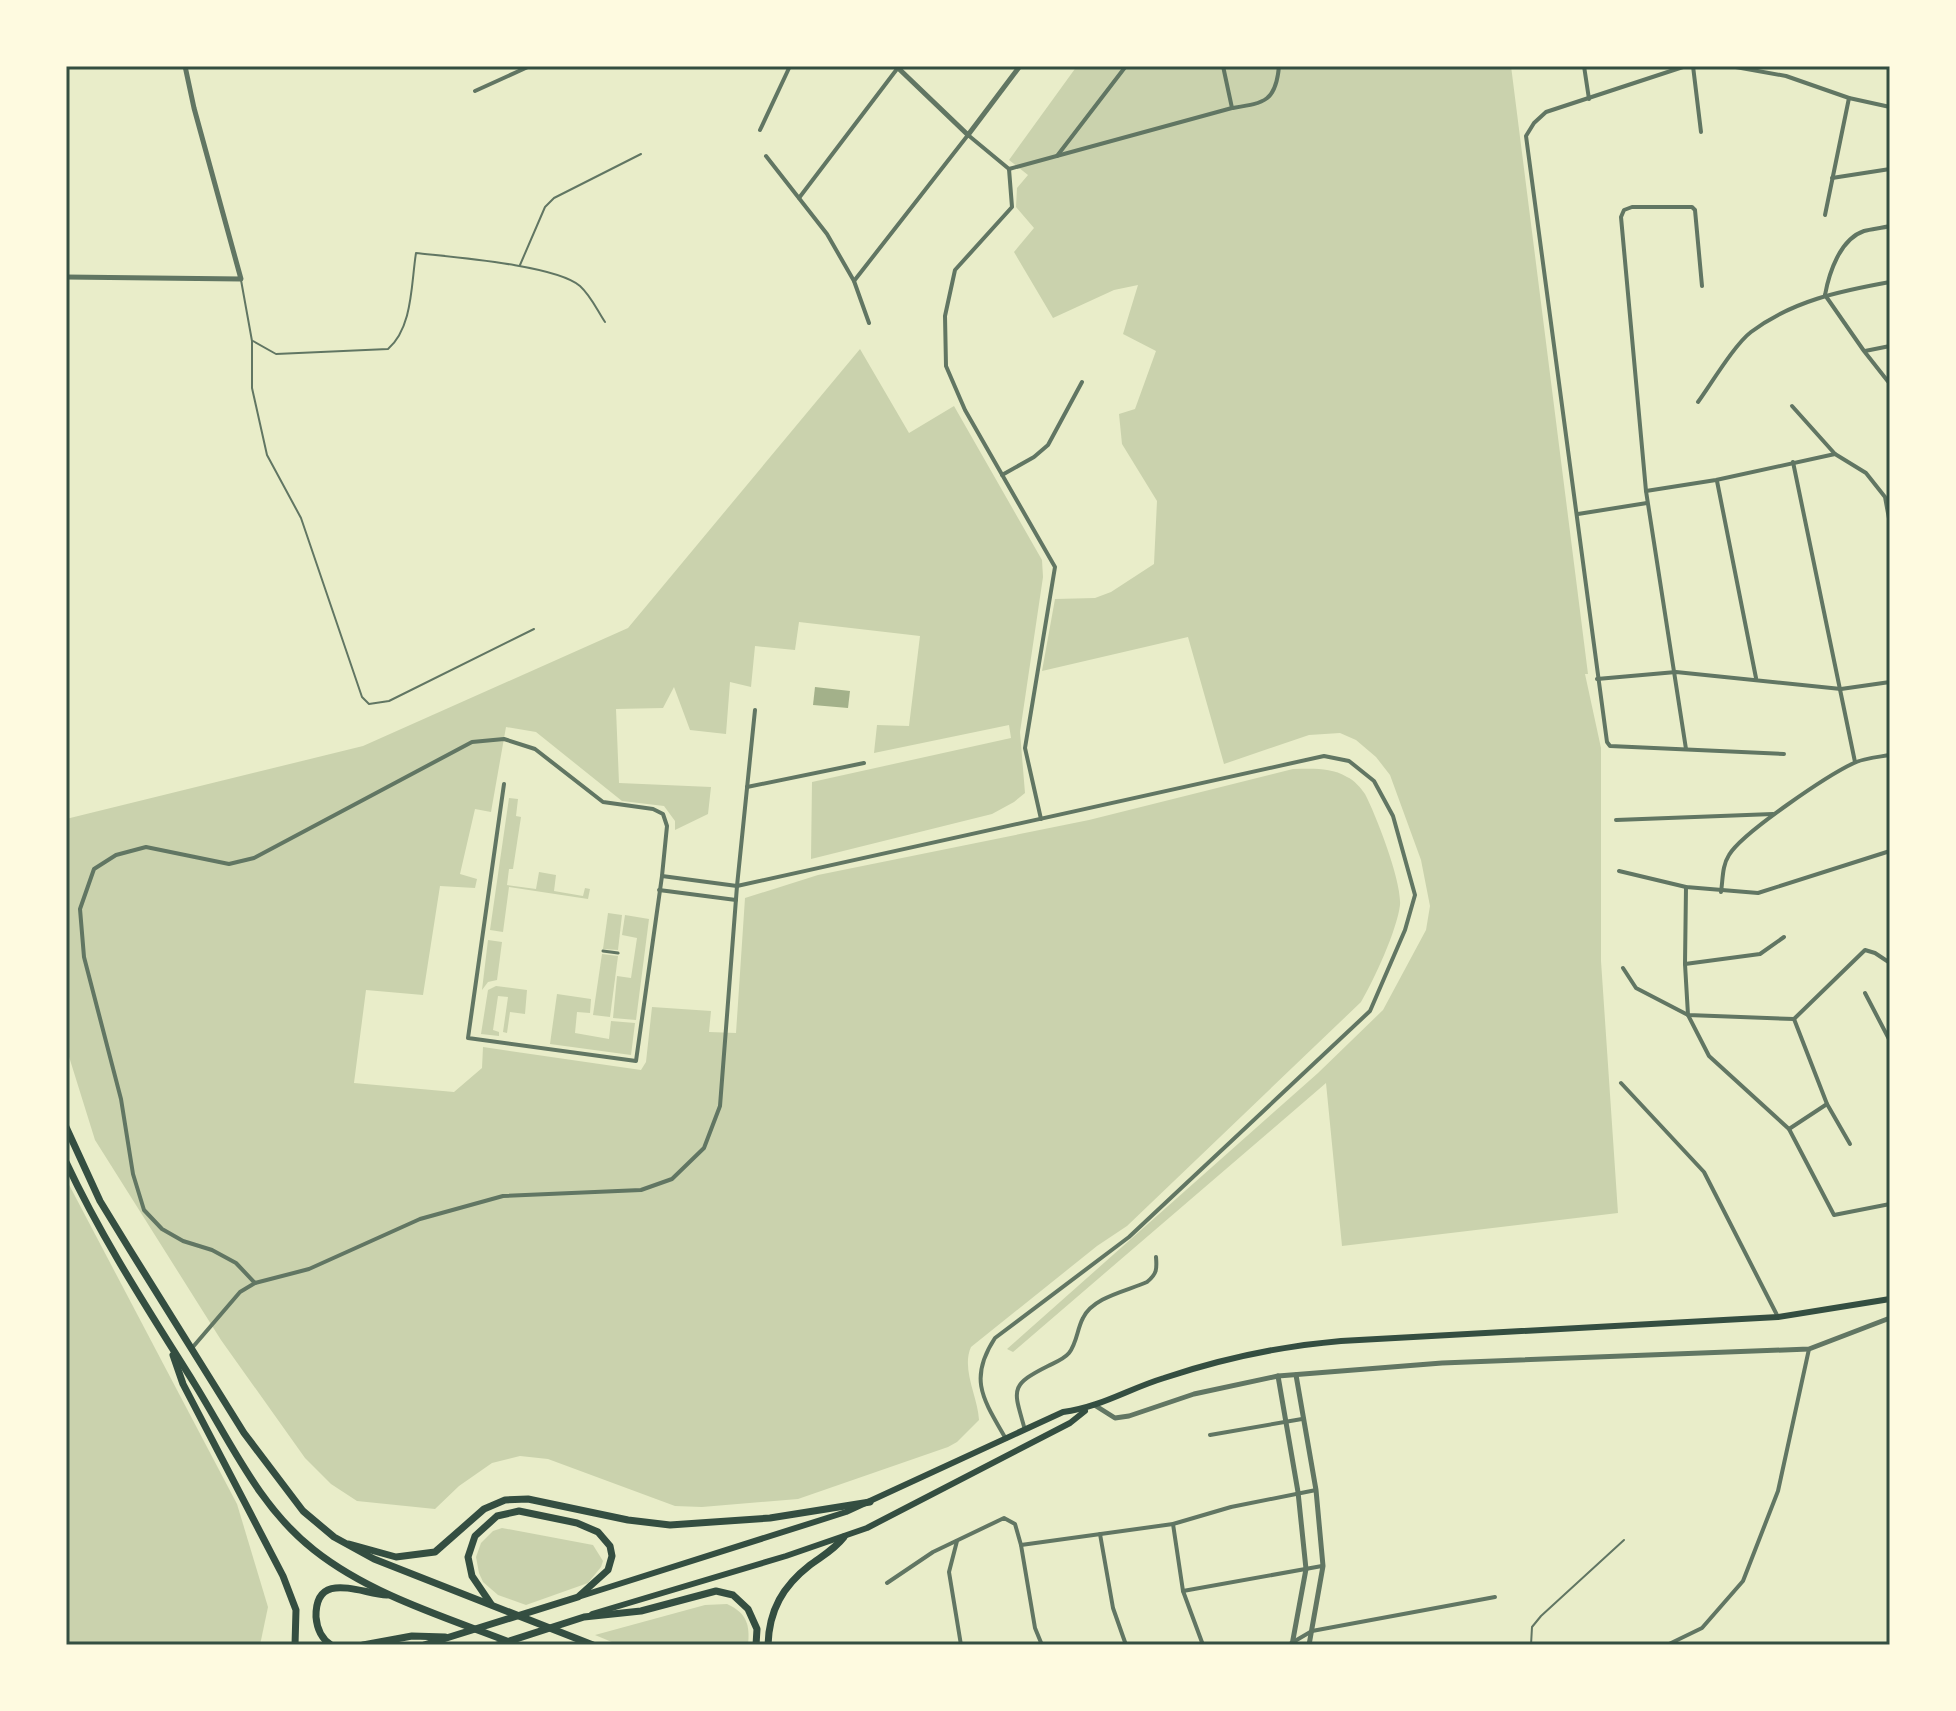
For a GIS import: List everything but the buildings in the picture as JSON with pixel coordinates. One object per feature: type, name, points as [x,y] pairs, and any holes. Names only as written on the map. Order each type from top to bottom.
[{"type":"highway","points":[[66,1127],[100,1201],[244,1433],[303,1511],[343,1543],[396,1569],[593,1645]]},
{"type":"highway","points":[[66,1162],[86,1205],[275,1513],[316,1552],[345,1571],[393,1595],[517,1645]]},
{"type":"highway","points":[[168,1342],[183,1384],[283,1576],[296,1610],[295,1645]]},
{"type":"highway","points":[[343,1543],[396,1557],[435,1552],[484,1509],[505,1500],[528,1499],[628,1520],[681,1525],[795,1515],[870,1502]]},
{"type":"highway","points":[[424,1645],[578,1597],[611,1564],[610,1546],[589,1527],[519,1511],[489,1521],[481,1527],[470,1546],[468,1557],[472,1576],[495,1607]]},
{"type":"highway","points":[[768,1645],[770,1620],[780,1594],[844,1537]]},
{"type":"highway","points":[[331,1645],[321,1634],[316,1615],[320,1597],[330,1588],[341,1586],[369,1594],[393,1595]]},
{"type":"highway","points":[[497,1645],[584,1617],[641,1611],[701,1593],[725,1592],[741,1601],[754,1618],[756,1645]]},
{"type":"highway","points":[[363,1645],[412,1636],[451,1637]]},
{"type":"main road","points":[[578,1597],[802,1528],[870,1502],[1063,1412],[1088,1409],[1160,1379],[1209,1364],[1313,1343],[1778,1317],[1890,1299]]},
{"type":"main road","points":[[584,1617],[844,1537],[955,1484],[1070,1423],[1088,1409]]},
{"type":"street","points":[[66,277],[241,279],[185,66]]},
{"type":"street","points":[[475,91],[530,66]]},
{"type":"street","points":[[760,130],[790,66]]},
{"type":"street","points":[[854,281],[1020,66]]},
{"type":"street","points":[[1057,156],[1126,66]]},
{"type":"street","points":[[1223,66],[1232,108]]},
{"type":"street","points":[[1009,169],[1232,108],[1262,103],[1273,94],[1279,66]]},
{"type":"street","points":[[1584,66],[1589,99]]},
{"type":"street","points":[[1686,66],[1546,112],[1526,136],[1578,514],[1597,679],[1610,746],[1784,754]]},
{"type":"street","points":[[1693,66],[1701,132]]},
{"type":"street","points":[[1730,66],[1786,76],[1849,98],[1890,107]]},
{"type":"street","points":[[799,198],[896,67],[1009,169],[1012,207],[955,270],[945,316],[946,366],[965,410],[1055,567],[1025,748],[1041,819]]},
{"type":"street","points":[[1825,215],[1849,98]]},
{"type":"street","points":[[766,156],[827,234],[854,281],[869,323]]},
{"type":"street","points":[[1832,178],[1890,169]]},
{"type":"street","points":[[1686,749],[1646,491],[1621,217],[1624,210],[1632,207],[1692,207],[1695,210],[1702,286]]},
{"type":"street","points":[[1890,226],[1861,232],[1842,250],[1829,273],[1825,295],[1890,384]]},
{"type":"street","points":[[1698,402],[1748,333],[1804,301],[1890,282]]},
{"type":"street","points":[[1864,351],[1890,346]]},
{"type":"street","points":[[1002,475],[1034,457],[1048,445],[1082,382]]},
{"type":"street","points":[[1792,406],[1835,454],[1866,473],[1885,497],[1890,524]]},
{"type":"street","points":[[1646,491],[1716,480],[1835,454]]},
{"type":"street","points":[[1793,462],[1855,762]]},
{"type":"street","points":[[1716,480],[1756,678]]},
{"type":"street","points":[[1578,514],[1648,503]]},
{"type":"street","points":[[1597,679],[1676,672],[1841,689],[1890,682]]},
{"type":"street","points":[[192,1348],[240,1292],[255,1283],[309,1269],[420,1219],[503,1196],[641,1190],[672,1179],[704,1148],[720,1106],[737,886],[755,710]]},
{"type":"street","points":[[255,1283],[236,1263],[162,1229],[144,1210],[133,1174],[121,1099],[84,957],[80,909],[94,869],[116,855],[146,847],[229,864],[254,858],[472,742],[504,739],[535,749],[603,802],[653,809],[663,814],[667,826],[636,1061],[468,1038],[504,784]]},
{"type":"street","points":[[1721,892],[1724,865],[1743,839],[1775,814],[1855,762],[1890,755]]},
{"type":"street","points":[[662,876],[737,886],[1324,756],[1349,761],[1374,781],[1393,816],[1415,895],[1405,930],[1370,1011],[1129,1237],[995,1338],[985,1353],[979,1371],[985,1400],[1006,1439]]},
{"type":"street","points":[[747,787],[864,763]]},
{"type":"street","points":[[1616,820],[1775,814]]},
{"type":"street","points":[[1619,871],[1686,887],[1758,893],[1889,853]]},
{"type":"street","points":[[1686,887],[1688,1015],[1709,1056],[1789,1129],[1834,1215],[1890,1204]]},
{"type":"street","points":[[659,890],[736,901]]},
{"type":"street","points":[[1685,964],[1760,954],[1784,937]]},
{"type":"street","points":[[1623,968],[1636,988],[1688,1015],[1794,1019],[1865,950],[1890,963]]},
{"type":"street","points":[[603,951],[618,953]]},
{"type":"street","points":[[1865,993],[1890,1041]]},
{"type":"street","points":[[1794,1019],[1827,1104],[1850,1144]]},
{"type":"street","points":[[1621,1083],[1704,1172],[1778,1317]]},
{"type":"street","points":[[1789,1129],[1827,1104]]},
{"type":"street","points":[[1025,1430],[1015,1396],[1019,1384],[1070,1352],[1081,1321],[1091,1306],[1155,1276],[1158,1271],[1156,1257]]},
{"type":"street","points":[[1096,1406],[1115,1418],[1129,1416],[1194,1394],[1278,1376],[1442,1363],[1809,1349],[1890,1318]]},
{"type":"street","points":[[1667,1645],[1702,1628],[1743,1581],[1778,1491],[1809,1349]]},
{"type":"street","points":[[1296,1375],[1316,1490],[1323,1566],[1309,1645]]},
{"type":"street","points":[[1278,1376],[1298,1492],[1306,1569],[1291,1645]]},
{"type":"street","points":[[1210,1435],[1302,1419]]},
{"type":"street","points":[[1021,1545],[1173,1524],[1316,1490]]},
{"type":"street","points":[[887,1583],[933,1552],[1004,1518],[1015,1524],[1035,1628],[1042,1645]]},
{"type":"street","points":[[1173,1524],[1183,1591],[1203,1645]]},
{"type":"street","points":[[1100,1534],[1113,1608],[1126,1645]]},
{"type":"street","points":[[957,1541],[949,1572],[961,1645]]},
{"type":"street","points":[[1183,1591],[1323,1566]]},
{"type":"street","points":[[1291,1645],[1312,1631],[1495,1597]]},
{"type":"lane","points":[[520,267],[545,207],[554,198],[641,154]]},
{"type":"lane","points":[[252,341],[276,354],[388,349],[399,339],[404,327],[416,253],[520,267],[571,280],[589,295],[605,322]]},
{"type":"lane","points":[[241,279],[252,341],[252,388],[267,455],[301,518],[362,697],[369,704],[389,701],[534,629]]},
{"type":"lane","points":[[1531,1645],[1532,1627],[1541,1616],[1624,1540]]},
{"type":"shaded area","points":[[1077,66],[1511,66],[1588,674],[1585,674],[1601,748],[1601,961],[1618,1213],[1342,1246],[1326,1083],[1013,1352],[1007,1349],[1318,1073],[1383,1010],[1426,930],[1430,906],[1421,860],[1390,775],[1376,757],[1356,740],[1340,733],[1309,735],[1224,764],[1188,637],[1042,671],[1055,599],[1095,598],[1111,592],[1154,564],[1157,501],[1122,444],[1119,414],[1135,409],[1156,351],[1123,334],[1138,285],[1114,290],[1053,318],[1014,252],[1034,228],[1016,207],[1017,188],[1028,175],[1009,160]]},
{"type":"shaded area","points":[[860,349],[909,433],[954,406],[1042,560],[1043,577],[1020,732],[1025,793],[992,814],[811,859],[812,782],[1011,738],[1009,725],[874,753],[877,725],[909,726],[920,636],[799,622],[795,650],[755,646],[751,687],[730,682],[726,734],[690,730],[674,687],[663,708],[616,709],[619,783],[711,787],[708,814],[675,830],[675,821],[664,806],[622,801],[536,732],[506,727],[491,812],[475,809],[460,874],[477,879],[475,888],[440,886],[423,995],[366,990],[354,1083],[454,1092],[482,1068],[483,1047],[641,1070],[646,1062],[652,1007],[711,1011],[709,1032],[736,1033],[745,898],[818,875],[1089,820],[1293,769],[1321,769],[1341,774],[1355,782],[1365,794],[1387,849],[1400,894],[1398,915],[1384,955],[1361,1002],[1127,1226],[1097,1246],[971,1347],[969,1374],[979,1420],[948,1447],[798,1499],[702,1507],[675,1506],[548,1459],[520,1456],[492,1463],[459,1486],[435,1509],[357,1501],[331,1484],[305,1458],[221,1340],[95,1140],[66,1047],[66,819],[363,746],[628,628]]},
{"type":"shaded area","points":[[815,687],[850,691],[848,708],[813,705]]},
{"type":"shaded area","points":[[509,798],[518,799],[516,816],[521,817],[513,869],[509,869],[507,885],[536,889],[539,872],[556,875],[554,891],[583,896],[585,888],[590,889],[588,899],[509,887],[503,932],[490,930]]},
{"type":"shaded area","points":[[608,913],[622,915],[618,950],[603,949]]},
{"type":"shaded area","points":[[625,915],[649,919],[636,1020],[613,1018],[617,976],[631,978],[637,938],[622,935]]},
{"type":"shaded area","points":[[488,940],[502,942],[497,980],[488,982],[482,990]]},
{"type":"shaded area","points":[[602,954],[618,956],[610,1017],[593,1015]]},
{"type":"shaded area","points":[[496,986],[527,990],[525,1014],[510,1012],[507,1033],[503,1032],[508,997],[498,996],[493,1030],[499,1032],[499,1036],[481,1034],[488,990]]},
{"type":"shaded area","points":[[557,994],[591,999],[590,1013],[577,1012],[575,1033],[609,1039],[611,1021],[635,1023],[631,1055],[550,1044]]},
{"type":"shaded area","points":[[66,1179],[237,1504],[268,1607],[260,1645],[66,1645]]},
{"type":"shaded area","points":[[502,1528],[593,1545],[603,1561],[601,1567],[588,1583],[526,1605],[498,1595],[483,1582],[476,1557],[481,1543],[493,1531]]},
{"type":"shaded area","points":[[727,1604],[746,1620],[748,1645],[619,1645],[595,1635],[705,1605]]}]
